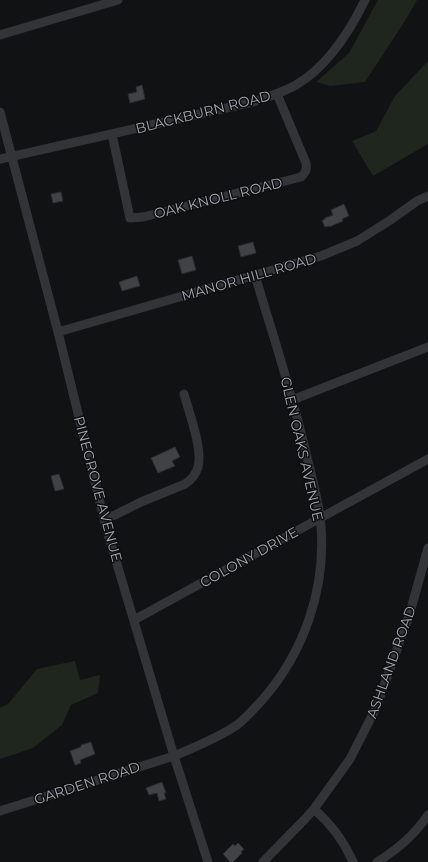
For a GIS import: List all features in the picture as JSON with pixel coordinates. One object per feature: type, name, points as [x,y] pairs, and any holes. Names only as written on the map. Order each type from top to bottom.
[{"type":"street","points":[[0,35],[118,0]]},
{"type":"street","name":"BLACKBURN ROAD","points":[[0,159],[252,102],[277,94],[305,79],[329,57],[344,39],[357,18],[365,0]]},
{"type":"street","name":"OAK KNOLL ROAD","points":[[112,134],[130,218],[143,217],[301,177],[306,172],[306,163],[277,94]]},
{"type":"street","name":"PINEGROVE AVENUE","points":[[0,112],[58,332],[104,518],[174,756],[208,862]]},
{"type":"street","name":"MANOR HILL ROAD","points":[[58,332],[321,256],[357,241],[417,201],[428,196]]},
{"type":"street","name":"GLEN OAKS AVENUE","points":[[174,756],[211,739],[237,724],[256,708],[272,689],[298,647],[308,624],[320,576],[322,551],[319,507],[292,400],[255,275]]},
{"type":"street","points":[[292,400],[428,347]]},
{"type":"street","points":[[104,518],[115,515],[191,480],[196,472],[199,461],[197,443],[184,394]]},
{"type":"street","name":"COLONY DRIVE","points":[[134,620],[428,459]]},
{"type":"street","name":"ASHLAND ROAD","points":[[263,862],[314,809],[350,759],[376,708],[409,616],[428,553]]},
{"type":"street","name":"GARDEN ROAD","points":[[0,811],[174,756]]},
{"type":"street","points":[[314,809],[324,818],[342,840],[353,862]]},
{"type":"street","points":[[377,862],[400,846],[428,815]]},
{"type":"shaded area","points":[[378,0],[417,0],[365,82],[330,86],[316,82],[349,53]]},
{"type":"shaded area","points":[[428,61],[428,144],[373,176],[352,141],[376,131],[395,96]]},
{"type":"shaded area","points":[[75,661],[80,680],[100,675],[98,693],[71,705],[62,725],[33,748],[0,759],[0,708],[8,704],[37,669]]},
{"type":"building","points":[[142,85],[145,99],[130,103],[128,94],[137,92],[136,87]]},
{"type":"building","points":[[61,192],[63,201],[53,203],[51,194]]},
{"type":"building","points":[[344,204],[349,216],[342,219],[343,221],[329,227],[325,227],[322,221],[333,215],[331,210]]},
{"type":"building","points":[[253,242],[256,253],[241,257],[238,246]]},
{"type":"building","points":[[192,256],[196,270],[182,274],[178,260]]},
{"type":"building","points":[[137,276],[140,286],[122,291],[119,282]]},
{"type":"building","points":[[175,447],[180,457],[172,461],[175,466],[158,473],[151,458]]},
{"type":"building","points":[[59,474],[64,489],[55,491],[51,476]]},
{"type":"building","points":[[91,742],[95,754],[80,760],[81,763],[75,765],[70,751]]},
{"type":"building","points":[[162,782],[166,793],[164,793],[166,799],[159,801],[157,793],[149,795],[146,788]]},
{"type":"building","points":[[238,843],[244,849],[233,862],[230,862],[223,854],[233,844],[235,846]]}]
